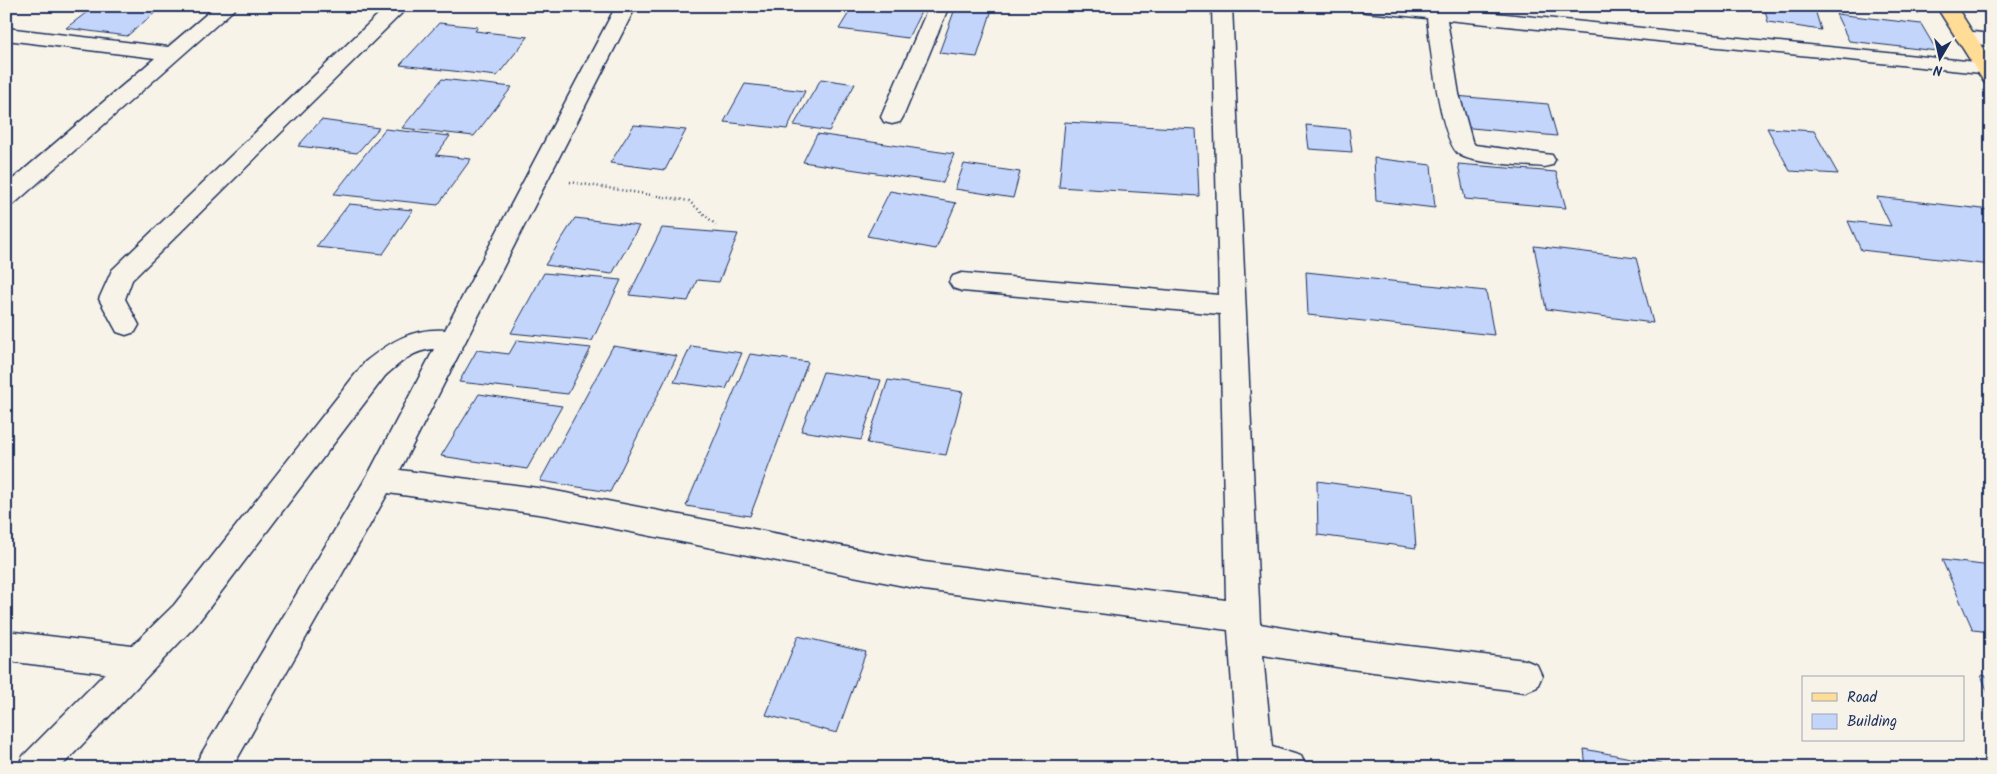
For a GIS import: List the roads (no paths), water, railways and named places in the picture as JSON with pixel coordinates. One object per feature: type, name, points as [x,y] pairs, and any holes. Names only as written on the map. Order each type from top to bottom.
[{"type":"main road","points":[[1946,6],[1988,74]]},
{"type":"street","points":[[7,197],[228,6]]},
{"type":"street","points":[[126,326],[112,299],[122,276],[399,6]]},
{"type":"street","points":[[212,768],[380,480],[626,6]]},
{"type":"street","points":[[892,117],[939,6]]},
{"type":"street","points":[[1222,6],[1244,627],[1256,765],[1289,768]]},
{"type":"street","points":[[1366,6],[1988,74]]},
{"type":"street","points":[[1436,13],[1448,94],[1461,142],[1467,150],[1473,152],[1544,160]]},
{"type":"street","points":[[6,34],[174,54]]},
{"type":"street","points":[[1965,36],[1991,40]]},
{"type":"street","points":[[962,282],[1234,306]]},
{"type":"street","points":[[35,768],[185,615],[376,369],[404,344],[429,338],[453,340]]},
{"type":"street","points":[[380,480],[545,502],[924,576],[1244,627],[1343,654],[1525,676]]},
{"type":"street","points":[[6,646],[137,662]]}]
